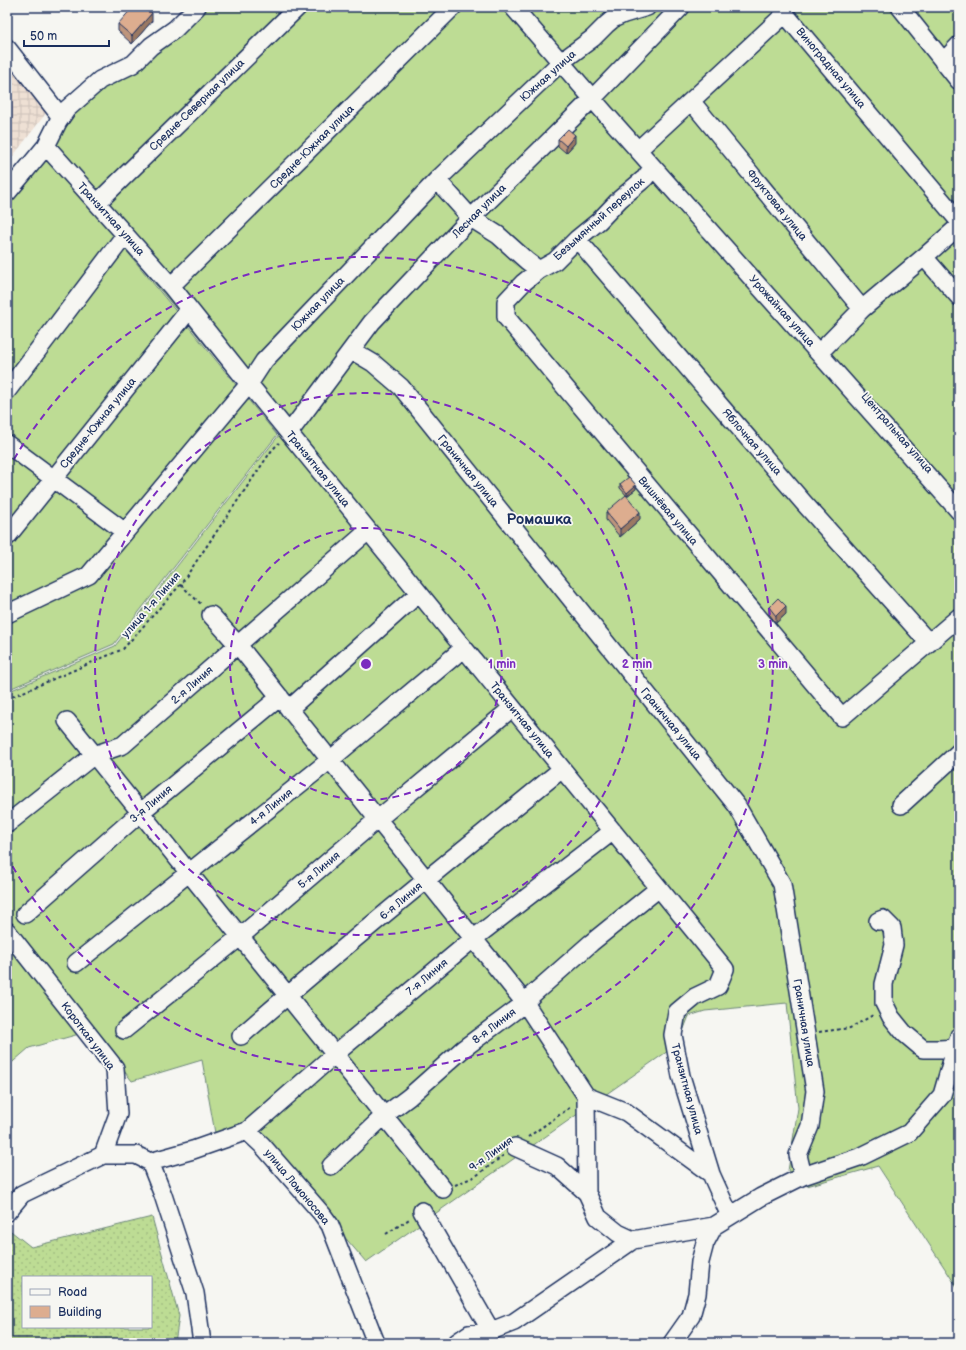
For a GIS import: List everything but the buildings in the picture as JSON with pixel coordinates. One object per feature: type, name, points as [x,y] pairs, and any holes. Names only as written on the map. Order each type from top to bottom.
[{"type":"street","points":[[7,193],[46,146],[67,110],[100,80],[133,64],[152,46],[175,29],[197,7]]},
{"type":"street","name":"Средне-Северная улица","points":[[97,203],[298,7]]},
{"type":"street","name":"Средне-Южная улица","points":[[171,286],[453,7]]},
{"type":"street","name":"Урожайная улица","points":[[513,7],[604,112],[959,511]]},
{"type":"street","name":"Южная улица","points":[[7,614],[89,575],[248,384],[264,360],[437,180],[561,62],[593,38],[614,19],[646,7]]},
{"type":"street","name":"Лесная улица","points":[[291,431],[372,322],[471,218],[593,98],[681,7]]},
{"type":"street","points":[[900,7],[959,81]]},
{"type":"street","name":"Виноградная улица","points":[[638,150],[785,14],[959,221]]},
{"type":"street","points":[[943,62],[959,45]]},
{"type":"street","points":[[7,48],[62,117]]},
{"type":"street","name":"Фруктовая улица","points":[[691,100],[862,309]]},
{"type":"street","name":"Транзитная улица","points":[[46,146],[171,286],[248,384],[291,431],[368,531],[725,969],[718,986],[695,997],[678,1012],[672,1035],[681,1076],[711,1174],[730,1216]]},
{"type":"street","name":"Безымянный переулок","points":[[506,301],[523,283],[539,270],[555,260],[599,221],[620,199],[645,178],[653,166]]},
{"type":"street","points":[[437,180],[471,218],[498,235],[539,270]]},
{"type":"street","points":[[819,353],[862,309],[959,226]]},
{"type":"street","points":[[7,391],[125,235]]},
{"type":"street","name":"Яблочная улица","points":[[577,239],[803,502],[929,643]]},
{"type":"street","points":[[924,257],[959,297]]},
{"type":"street","name":"Вишнёвая улица","points":[[506,301],[506,317],[842,717],[929,643]]},
{"type":"street","name":"Средне-Южная улица","points":[[7,537],[190,310]]},
{"type":"street","name":"Граничная улица","points":[[351,350],[373,363],[401,387],[737,806],[782,884],[815,1091],[810,1126],[798,1155],[803,1176]]},
{"type":"street","name":"Центральная улица","points":[[832,368],[840,367],[959,504]]},
{"type":"street","points":[[7,444],[125,532]]},
{"type":"street","name":"2-я Линия","points":[[7,824],[94,755],[123,745],[368,531]]},
{"type":"street","name":"3-я Линия","points":[[25,914],[141,812],[285,703],[419,593]]},
{"type":"street","points":[[211,615],[238,645],[285,703],[525,1003],[586,1096],[587,1194]]},
{"type":"street","points":[[929,643],[959,616]]},
{"type":"street","name":"4-я Линия","points":[[76,963],[330,760],[464,648]]},
{"type":"street","name":"5-я Линия","points":[[124,1030],[241,936],[378,819],[512,708]]},
{"type":"street","points":[[67,721],[443,1189]]},
{"type":"street","points":[[959,752],[904,808],[959,760]]},
{"type":"street","name":"6-я Линия","points":[[242,1036],[288,995],[562,769]]},
{"type":"street","name":"7-я Линия","points":[[247,1130],[335,1054],[474,939],[613,831]]},
{"type":"street","name":"8-я Линия","points":[[332,1166],[385,1115],[409,1097],[463,1049],[525,1003],[533,994],[591,943],[660,888]]},
{"type":"street","points":[[878,921],[883,920],[892,928],[894,945],[884,984],[884,1003],[891,1017],[904,1034],[923,1048],[940,1049],[957,1042]]},
{"type":"street","name":"Короткая улица","points":[[7,931],[115,1068],[118,1114],[103,1156]]},
{"type":"street","points":[[456,1343],[470,1334],[491,1331],[514,1322],[633,1240],[714,1226],[761,1197],[803,1176],[862,1156],[909,1133],[942,1095],[957,1042]]},
{"type":"street","points":[[586,1096],[626,1112],[711,1174]]},
{"type":"street","points":[[150,1162],[193,1150],[247,1130]]},
{"type":"street","name":"улица Ломоносова","points":[[247,1130],[262,1145],[330,1225],[376,1343]]},
{"type":"street","points":[[515,1147],[557,1166],[587,1194],[598,1217],[618,1233],[633,1240]]},
{"type":"street","points":[[7,1212],[22,1194],[103,1156],[136,1155],[150,1162],[163,1195],[195,1294],[202,1343]]},
{"type":"street","points":[[422,1211],[491,1331]]},
{"type":"street","points":[[672,1343],[691,1316],[697,1294],[700,1262],[705,1242],[714,1226]]},
{"type":"path","name":"улица 1-я Линия","points":[[7,699],[123,649],[181,584],[272,450],[291,431]]},
{"type":"path","points":[[181,584],[211,615]]},
{"type":"path","points":[[806,1033],[850,1028],[886,1007]]},
{"type":"path","name":"9-я Линия","points":[[443,1189],[476,1176],[546,1123],[586,1096]]},
{"type":"path","points":[[386,1234],[422,1211]]},
{"type":"shaded area","points":[[7,59],[50,108],[7,164]]},
{"type":"green space","points":[[188,7],[959,7],[959,1290],[878,1166],[807,1186],[788,1171],[798,1108],[787,1003],[705,1011],[689,1016],[678,1044],[366,1262],[258,1136],[218,1150],[202,1060],[132,1081],[7,921],[7,692],[115,646],[279,435],[43,147],[51,116],[129,62]]},
{"type":"green space","points":[[45,151],[277,435],[114,644],[7,690],[7,204]]},
{"type":"green space","points":[[7,925],[90,1031],[29,1048],[7,1067]]},
{"type":"green space","points":[[152,1217],[179,1316],[175,1343],[7,1343],[7,1228],[31,1247]]},
{"type":"district","name":"Ромашка","points":[[539,519]]}]
